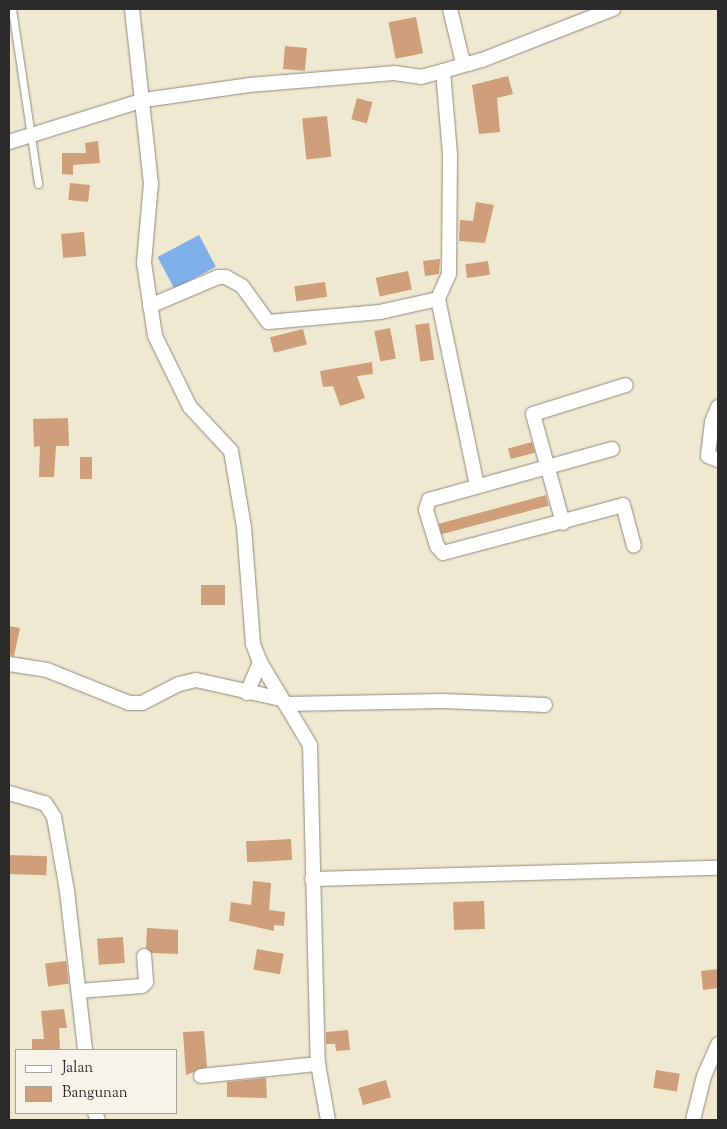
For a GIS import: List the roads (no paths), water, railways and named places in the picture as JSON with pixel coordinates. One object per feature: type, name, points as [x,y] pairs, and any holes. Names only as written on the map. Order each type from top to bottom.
[{"type":"street","points":[[132,9],[144,100],[151,183],[144,263],[155,336],[176,382],[190,407],[231,451],[244,527],[251,633],[260,662],[306,737],[311,754],[312,879],[318,1064],[328,1120]]},
{"type":"street","points":[[450,9],[462,59],[468,64]]},
{"type":"street","points":[[9,142],[32,137],[144,100],[249,84],[394,74],[421,77],[468,64],[613,9]]},
{"type":"street","points":[[443,71],[450,155],[450,274],[438,299],[477,486]]},
{"type":"street","points":[[150,306],[218,277],[226,277],[242,286],[268,322],[380,312],[438,299]]},
{"type":"street","points":[[563,523],[534,414],[626,385]]},
{"type":"street","points":[[718,407],[712,422],[708,452],[710,459],[718,460]]},
{"type":"street","points":[[612,449],[477,486],[426,503],[440,552],[563,523],[622,505],[634,546]]},
{"type":"street","points":[[247,693],[260,662]]},
{"type":"street","points":[[9,664],[47,670],[136,704],[187,680],[207,682],[284,702],[442,701],[545,705]]},
{"type":"street","points":[[9,793],[37,799],[51,808],[67,891],[85,1049]]},
{"type":"street","points":[[312,879],[718,868]]},
{"type":"street","points":[[79,991],[142,986],[146,982],[144,956]]},
{"type":"street","points":[[692,1120],[716,1053]]},
{"type":"street","points":[[200,1076],[318,1064]]},
{"type":"lane","points":[[12,9],[38,184]]},
{"type":"water","points":[[199,235],[216,267],[174,289],[158,257]]}]
